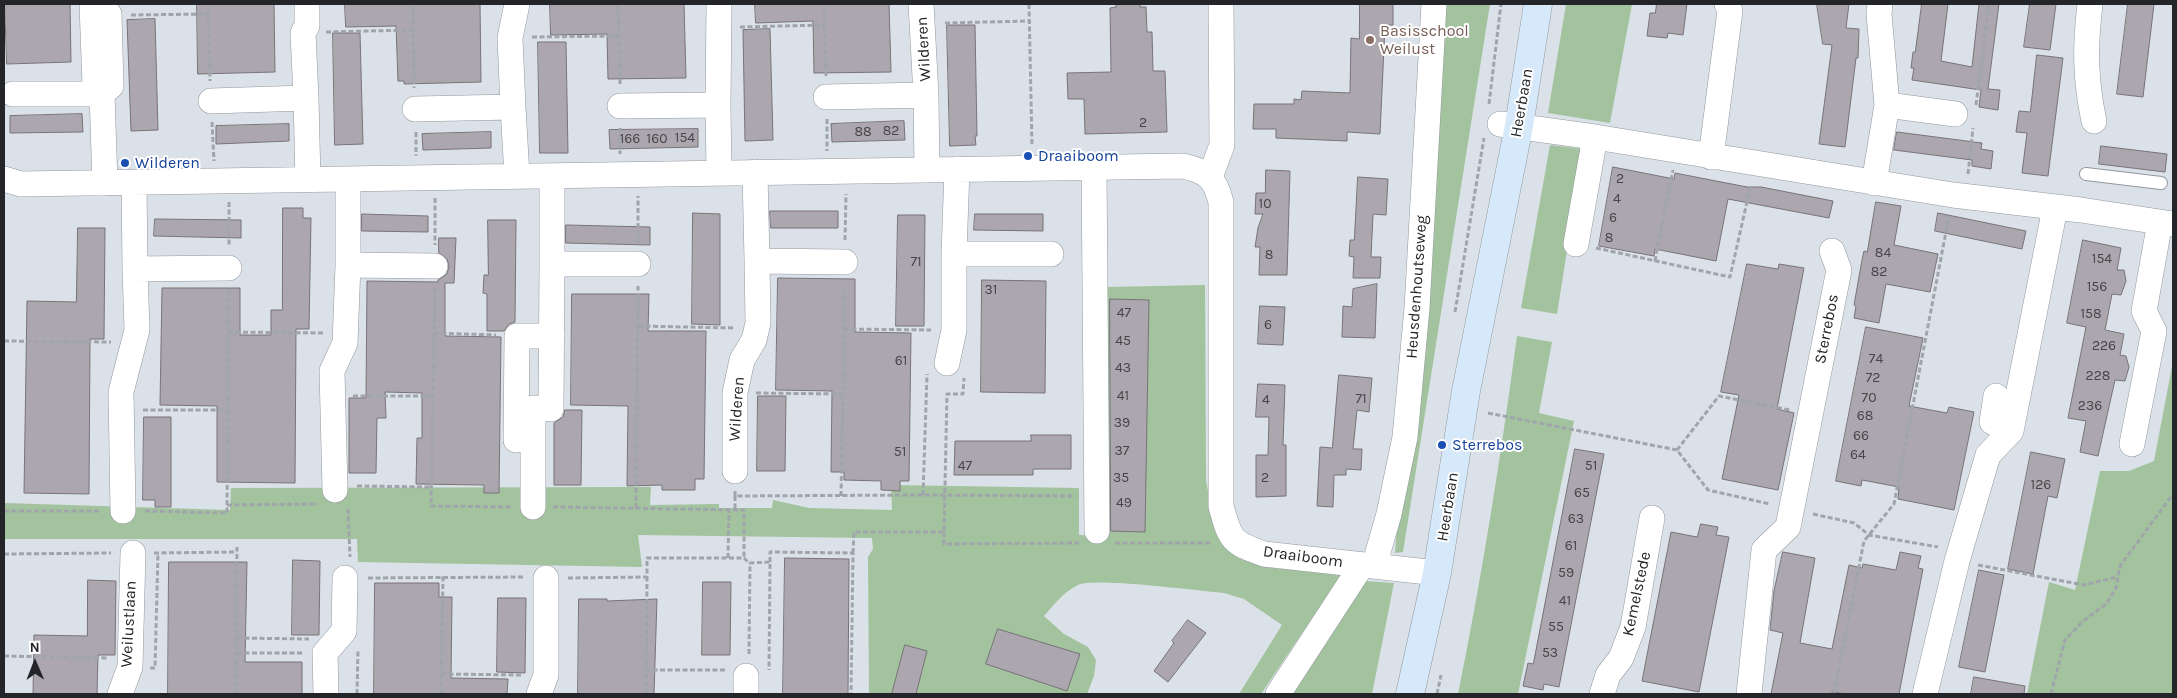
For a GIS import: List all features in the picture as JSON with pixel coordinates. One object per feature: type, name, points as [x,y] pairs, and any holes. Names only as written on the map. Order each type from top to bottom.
[{"type":"street","points":[[307,4],[307,26],[303,32],[308,180]]},
{"type":"street","points":[[517,4],[510,38],[517,176]]},
{"type":"street","points":[[1210,177],[1222,145],[1221,4]]},
{"type":"street","name":"Heusdenhoutseweg","points":[[1278,694],[1368,566],[1389,514],[1405,437],[1417,308],[1434,4]]},
{"type":"street","name":"Heerbaan","points":[[1410,694],[1437,573],[1480,320],[1502,120],[1520,4]]},
{"type":"street","name":"Heerbaan","points":[[1502,120],[1538,4]]},
{"type":"street","points":[[1711,157],[1730,11],[1727,4]]},
{"type":"street","points":[[1874,183],[1887,105],[1879,14],[1880,4]]},
{"type":"street","points":[[2090,4],[2085,47],[2088,95],[2094,121]]},
{"type":"street","points":[[104,183],[102,94],[94,86],[112,9]]},
{"type":"street","name":"Wilderen","points":[[922,14],[927,170]]},
{"type":"street","points":[[718,16],[719,173]]},
{"type":"street","points":[[13,94],[102,94]]},
{"type":"street","name":"Wilderen","points":[[826,97],[926,95]]},
{"type":"street","points":[[211,101],[306,98]]},
{"type":"street","points":[[620,106],[718,105]]},
{"type":"street","points":[[1887,105],[1968,115]]},
{"type":"street","points":[[415,108],[513,107]]},
{"type":"street","points":[[1502,120],[1711,157],[1874,183],[2167,223],[2144,311],[2154,331],[2132,444]]},
{"type":"street","points":[[1576,244],[1595,137]]},
{"type":"street","points":[[4,179],[21,184],[1094,167],[1183,166],[1200,169],[1210,177],[1218,191],[1221,202],[1222,506],[1227,529],[1238,543]]},
{"type":"street","points":[[1094,167],[1096,537]]},
{"type":"street","points":[[947,369],[954,330],[957,169]]},
{"type":"street","name":"Wilderen","points":[[735,471],[735,393],[742,360],[754,340],[757,329],[755,172]]},
{"type":"street","points":[[552,176],[552,336],[551,408],[533,408],[524,507],[517,336],[552,336]]},
{"type":"street","points":[[340,488],[332,371],[345,343],[348,265],[348,179]]},
{"type":"street","points":[[123,511],[121,392],[137,330],[134,182]]},
{"type":"street","points":[[1925,694],[1958,558],[1988,455],[2011,431],[2055,208]]},
{"type":"street","name":"Sterrebos","points":[[1749,694],[1764,550],[1788,526],[1792,509],[1839,270],[1832,251]]},
{"type":"street","points":[[954,254],[1050,254]]},
{"type":"street","points":[[757,261],[845,262]]},
{"type":"street","points":[[552,264],[638,264]]},
{"type":"street","points":[[348,265],[435,266]]},
{"type":"street","points":[[136,269],[230,268]]},
{"type":"street","points":[[1996,396],[1992,422],[2011,431]]},
{"type":"street","name":"Kemelstede","points":[[1602,694],[1608,675],[1621,658],[1633,627],[1652,518]]},
{"type":"street","name":"Draaiboom","points":[[1238,543],[1264,554],[1437,573]]},
{"type":"street","name":"Weilustlaan","points":[[120,694],[130,667],[133,553]]},
{"type":"street","points":[[326,694],[348,578]]},
{"type":"street","points":[[540,694],[546,675],[546,578]]},
{"type":"lane","points":[[2086,174],[2161,183]]},
{"type":"path","points":[[1029,4],[1032,168]]},
{"type":"path","name":"Heerbaan","points":[[1501,4],[1502,120]]},
{"type":"path","points":[[1834,694],[1864,541],[1894,504],[1959,196],[1968,115],[1989,4]]},
{"type":"path","points":[[112,9],[208,14]]},
{"type":"path","points":[[922,14],[1029,21]]},
{"type":"path","points":[[718,16],[824,25]]},
{"type":"path","points":[[303,32],[413,30]]},
{"type":"path","points":[[510,38],[618,36]]},
{"type":"path","points":[[1655,260],[1677,151]]},
{"type":"path","points":[[1576,244],[1730,277],[1756,164]]},
{"type":"path","points":[[841,496],[846,171]]},
{"type":"path","points":[[636,508],[638,174]]},
{"type":"path","points":[[4,511],[226,513],[230,268],[229,181]]},
{"type":"path","points":[[638,326],[757,329]]},
{"type":"path","points":[[844,329],[954,330]]},
{"type":"path","points":[[228,332],[345,333]]},
{"type":"path","points":[[434,333],[517,336]]},
{"type":"path","points":[[4,341],[133,342]]},
{"type":"path","points":[[923,495],[926,374],[947,369],[964,375],[963,394],[947,394],[944,544],[1096,537],[1238,543]]},
{"type":"path","points":[[735,393],[843,394]]},
{"type":"path","points":[[333,396],[433,396]]},
{"type":"path","points":[[1677,450],[1720,396],[1810,414]]},
{"type":"path","points":[[121,411],[228,410]]},
{"type":"path","points":[[1488,413],[1677,450],[1708,490],[1854,523],[1869,535],[1958,558],[2084,585],[2117,577]]},
{"type":"path","points":[[735,471],[735,510]]},
{"type":"path","points":[[340,488],[431,487]]},
{"type":"path","points":[[227,506],[334,504],[340,488]]},
{"type":"path","points":[[340,488],[348,578],[443,576],[647,578]]},
{"type":"path","points":[[2051,694],[2065,640],[2082,622],[2106,604],[2116,588],[2120,566],[2173,494]]},
{"type":"path","points":[[735,496],[1096,496]]},
{"type":"path","points":[[728,558],[729,510]]},
{"type":"path","points":[[851,694],[854,532],[944,532]]},
{"type":"path","points":[[236,694],[237,547]]},
{"type":"path","points":[[752,673],[770,552],[853,553]]},
{"type":"path","points":[[646,694],[647,558],[744,558],[750,563],[770,562]]},
{"type":"path","points":[[750,563],[752,673]]},
{"type":"path","points":[[441,694],[443,576]]},
{"type":"path","points":[[237,653],[336,641],[359,630],[357,694]]},
{"type":"path","points":[[237,638],[336,641]]},
{"type":"path","points":[[4,656],[130,658]]},
{"type":"path","points":[[646,670],[752,673]]},
{"type":"green space","points":[[1439,4],[1490,4],[1403,552],[1395,553],[1401,509]]},
{"type":"green space","points":[[1566,4],[1632,4],[1610,123],[1548,113]]},
{"type":"green space","points":[[1550,145],[1583,149],[1557,314],[1521,308]]},
{"type":"green space","points":[[1205,285],[1206,480],[1215,531],[1225,547],[1238,558],[1264,567],[1341,575],[1261,694],[1239,694],[1282,625],[1244,599],[1224,593],[1148,585],[1088,583],[1078,585],[1068,591],[1044,616],[1064,634],[1088,647],[1096,660],[1094,676],[1087,694],[869,694],[868,557],[873,549],[872,538],[638,535],[642,567],[358,562],[357,539],[4,539],[4,503],[230,510],[231,488],[651,487],[650,505],[719,504],[719,508],[772,508],[773,500],[809,508],[892,510],[891,485],[1079,488],[1079,535],[1107,536],[1108,287]]},
{"type":"green space","points":[[1517,336],[1552,342],[1539,413],[1574,421],[1518,694],[1458,694],[1490,516]]},
{"type":"green space","points":[[2173,361],[2173,694],[2027,694],[2049,582],[2075,590],[2100,471],[2129,471],[2154,461]]},
{"type":"green space","points":[[1365,581],[1394,583],[1372,694],[1288,694]]},
{"type":"building","points":[[5,4],[70,4],[71,62],[7,64]]},
{"type":"building","points":[[197,4],[274,4],[275,72],[198,74]]},
{"type":"building","points":[[345,4],[480,4],[481,82],[404,84],[404,81],[398,81],[396,26],[346,27]]},
{"type":"building","points":[[550,4],[684,4],[686,78],[608,79],[607,34],[551,35]]},
{"type":"building","points":[[755,4],[889,4],[891,72],[814,73],[813,21],[756,23]]},
{"type":"building","points":[[1116,4],[1140,4],[1140,7],[1146,7],[1147,32],[1152,32],[1153,71],[1165,71],[1167,132],[1085,134],[1084,99],[1068,99],[1067,73],[1111,72],[1110,8],[1116,7]]},
{"type":"building","points":[[1360,4],[1393,4],[1393,25],[1385,25],[1380,134],[1347,132],[1347,141],[1276,138],[1276,129],[1253,129],[1254,104],[1294,104],[1294,99],[1301,100],[1302,91],[1350,93],[1351,38],[1359,39]]},
{"type":"building","points":[[1657,4],[1687,4],[1683,35],[1668,33],[1667,38],[1647,36],[1650,13],[1655,13]]},
{"type":"building","points":[[1817,4],[1849,4],[1846,28],[1859,29],[1858,58],[1856,58],[1845,147],[1819,144],[1832,45],[1823,44]]},
{"type":"building","points":[[1922,4],[1948,4],[1941,61],[1972,67],[1979,4],[1999,4],[1988,89],[2000,90],[1998,110],[1979,107],[1981,90],[1912,80],[1914,68],[1911,68],[1913,52],[1915,52]]},
{"type":"building","points":[[2030,4],[2056,4],[2050,50],[2024,47]]},
{"type":"building","points":[[2128,4],[2154,4],[2143,97],[2117,94]]},
{"type":"building","points":[[155,19],[158,130],[131,131],[127,20]]},
{"type":"building","points":[[947,25],[975,25],[976,145],[950,146]]},
{"type":"building","points":[[770,29],[773,140],[745,141],[743,30]]},
{"type":"building","points":[[333,33],[360,33],[363,144],[335,145]]},
{"type":"building","points":[[538,42],[566,42],[568,153],[540,153]]},
{"type":"building","points":[[2037,55],[2063,58],[2048,176],[2022,173],[2027,133],[2016,132],[2019,111],[2030,112]]},
{"type":"building","points":[[82,114],[83,132],[10,133],[10,116]]},
{"type":"building","points":[[904,121],[905,140],[832,142],[831,124]]},
{"type":"building","points":[[289,124],[289,141],[216,144],[216,126]]},
{"type":"building","points":[[698,129],[698,147],[610,149],[609,130]]},
{"type":"building","points":[[491,132],[491,148],[423,150],[422,134]]},
{"type":"building","points":[[1897,132],[1982,143],[1981,149],[1993,151],[1991,169],[1972,166],[1972,160],[1894,150]]},
{"type":"building","points":[[2101,146],[2167,154],[2165,172],[2099,164]]},
{"type":"building","points":[[1613,167],[1674,179],[1675,173],[1833,201],[1829,218],[1728,199],[1716,261],[1655,249],[1654,256],[1599,246]]},
{"type":"building","points":[[1266,170],[1290,171],[1287,275],[1259,275],[1260,247],[1255,247],[1258,228],[1263,214],[1255,214],[1256,193],[1265,193]]},
{"type":"building","points":[[1358,177],[1388,179],[1386,215],[1373,214],[1371,257],[1381,257],[1380,278],[1353,278],[1354,257],[1349,256],[1350,240],[1354,240]]},
{"type":"building","points":[[1876,202],[1901,206],[1894,245],[1938,254],[1930,292],[1886,284],[1879,323],[1854,318],[1856,306],[1854,305],[1862,260],[1864,251],[1867,252]]},
{"type":"building","points":[[283,208],[303,208],[303,218],[311,218],[309,329],[296,329],[295,483],[217,482],[217,406],[160,405],[162,288],[240,288],[240,335],[271,335],[271,310],[282,310]]},
{"type":"building","points":[[770,211],[838,211],[838,228],[771,228]]},
{"type":"building","points":[[693,213],[720,214],[720,325],[692,324]]},
{"type":"building","points":[[1938,213],[2026,231],[2022,249],[1935,231]]},
{"type":"building","points":[[362,214],[428,216],[428,232],[362,231]]},
{"type":"building","points":[[975,214],[1043,214],[1043,231],[974,230]]},
{"type":"building","points":[[898,215],[925,215],[924,326],[896,326]]},
{"type":"building","points":[[155,219],[241,220],[241,238],[154,236]]},
{"type":"building","points":[[488,220],[516,220],[515,322],[509,324],[504,331],[487,331],[487,294],[483,293],[484,275],[488,275]]},
{"type":"building","points":[[566,225],[650,227],[650,245],[566,243]]},
{"type":"building","points":[[78,228],[105,228],[104,339],[90,339],[89,494],[24,493],[27,301],[76,302]]},
{"type":"building","points":[[439,238],[456,238],[454,283],[445,283],[445,336],[501,337],[499,493],[484,493],[484,485],[416,484],[417,438],[422,438],[422,393],[385,392],[386,418],[377,418],[376,473],[349,473],[349,398],[366,398],[367,281],[438,282],[447,274],[449,266],[447,259],[439,253]]},
{"type":"building","points":[[2083,240],[2121,248],[2117,270],[2124,270],[2126,281],[2121,295],[2112,294],[2105,330],[2124,334],[2120,355],[2126,356],[2129,367],[2125,381],[2115,380],[2098,456],[2080,452],[2086,421],[2068,418],[2086,327],[2067,323]]},
{"type":"building","points":[[1747,264],[1778,269],[1779,264],[1804,268],[1777,409],[1794,413],[1778,490],[1722,479],[1739,395],[1721,392]]},
{"type":"building","points":[[778,278],[855,279],[855,332],[911,333],[909,481],[900,481],[900,491],[881,490],[881,481],[844,480],[844,472],[831,472],[832,391],[776,390]]},
{"type":"building","points":[[982,280],[1046,281],[1045,393],[981,392]]},
{"type":"building","points":[[1377,284],[1375,338],[1342,337],[1343,306],[1352,307],[1353,289]]},
{"type":"building","points":[[572,294],[649,294],[648,331],[706,331],[704,479],[695,479],[695,490],[662,490],[662,485],[627,486],[628,406],[571,405]]},
{"type":"building","points":[[1110,299],[1149,300],[1145,532],[1111,531]]},
{"type":"building","points":[[1260,306],[1285,307],[1283,345],[1258,344]]},
{"type":"building","points":[[1866,327],[1923,338],[1909,406],[1947,413],[1949,407],[1974,412],[1954,510],[1898,499],[1899,487],[1862,480],[1861,486],[1836,481]]},
{"type":"building","points":[[1339,375],[1372,378],[1369,412],[1357,410],[1353,449],[1362,449],[1361,470],[1346,469],[1346,475],[1334,475],[1333,507],[1317,506],[1320,447],[1332,448]]},
{"type":"building","points":[[1258,384],[1285,385],[1283,445],[1286,445],[1286,496],[1256,497],[1256,455],[1268,455],[1269,417],[1256,417]]},
{"type":"building","points":[[758,396],[786,396],[785,471],[757,471]]},
{"type":"building","points":[[565,410],[582,410],[581,485],[554,485],[554,423],[563,417]]},
{"type":"building","points":[[144,417],[171,417],[171,507],[155,507],[155,500],[143,500]]},
{"type":"building","points":[[1031,435],[1071,435],[1071,469],[1033,469],[1033,475],[954,475],[955,441],[1031,441]]},
{"type":"building","points":[[1575,449],[1604,454],[1559,687],[1544,684],[1543,690],[1523,686],[1528,663],[1533,664]]},
{"type":"building","points":[[2031,452],[2065,459],[2057,498],[2048,496],[2033,574],[2008,569]]},
{"type":"building","points":[[1701,524],[1718,527],[1716,535],[1729,537],[1699,692],[1642,681],[1671,532],[1697,537]]},
{"type":"building","points":[[1783,552],[1815,558],[1800,643],[1832,649],[1849,565],[1862,568],[1863,564],[1896,570],[1900,552],[1921,556],[1918,568],[1923,569],[1899,694],[1846,694],[1832,692],[1832,694],[1771,694],[1783,633],[1770,630],[1774,591]]},
{"type":"building","points":[[785,558],[849,559],[848,694],[783,694]]},
{"type":"building","points":[[293,560],[320,561],[319,635],[292,635]]},
{"type":"building","points":[[169,562],[247,562],[245,662],[302,662],[302,694],[168,694]]},
{"type":"building","points":[[1979,570],[2004,575],[1985,672],[1959,667]]},
{"type":"building","points":[[88,580],[116,581],[115,655],[98,655],[97,694],[33,694],[34,635],[87,636]]},
{"type":"building","points":[[703,582],[731,582],[730,655],[702,655]]},
{"type":"building","points":[[375,583],[439,583],[439,597],[452,597],[451,678],[508,679],[507,694],[374,694]]},
{"type":"building","points":[[498,598],[526,598],[525,673],[497,672]]},
{"type":"building","points":[[579,599],[607,599],[607,601],[657,599],[654,694],[578,694]]},
{"type":"building","points":[[1188,620],[1206,633],[1168,682],[1154,671],[1174,643],[1172,641]]},
{"type":"building","points":[[998,629],[1080,654],[1067,691],[986,664]]},
{"type":"building","points":[[905,645],[927,651],[916,694],[892,694]]},
{"type":"building","points":[[1974,677],[2025,686],[2024,694],[1971,694]]},
{"type":"place","name":"Basisschool Weilust","points":[[1370,40]]},
{"type":"place","name":"Draaiboom","points":[[1028,156]]},
{"type":"place","name":"Wilderen","points":[[125,163]]},
{"type":"place","name":"Sterrebos","points":[[1442,445]]}]
